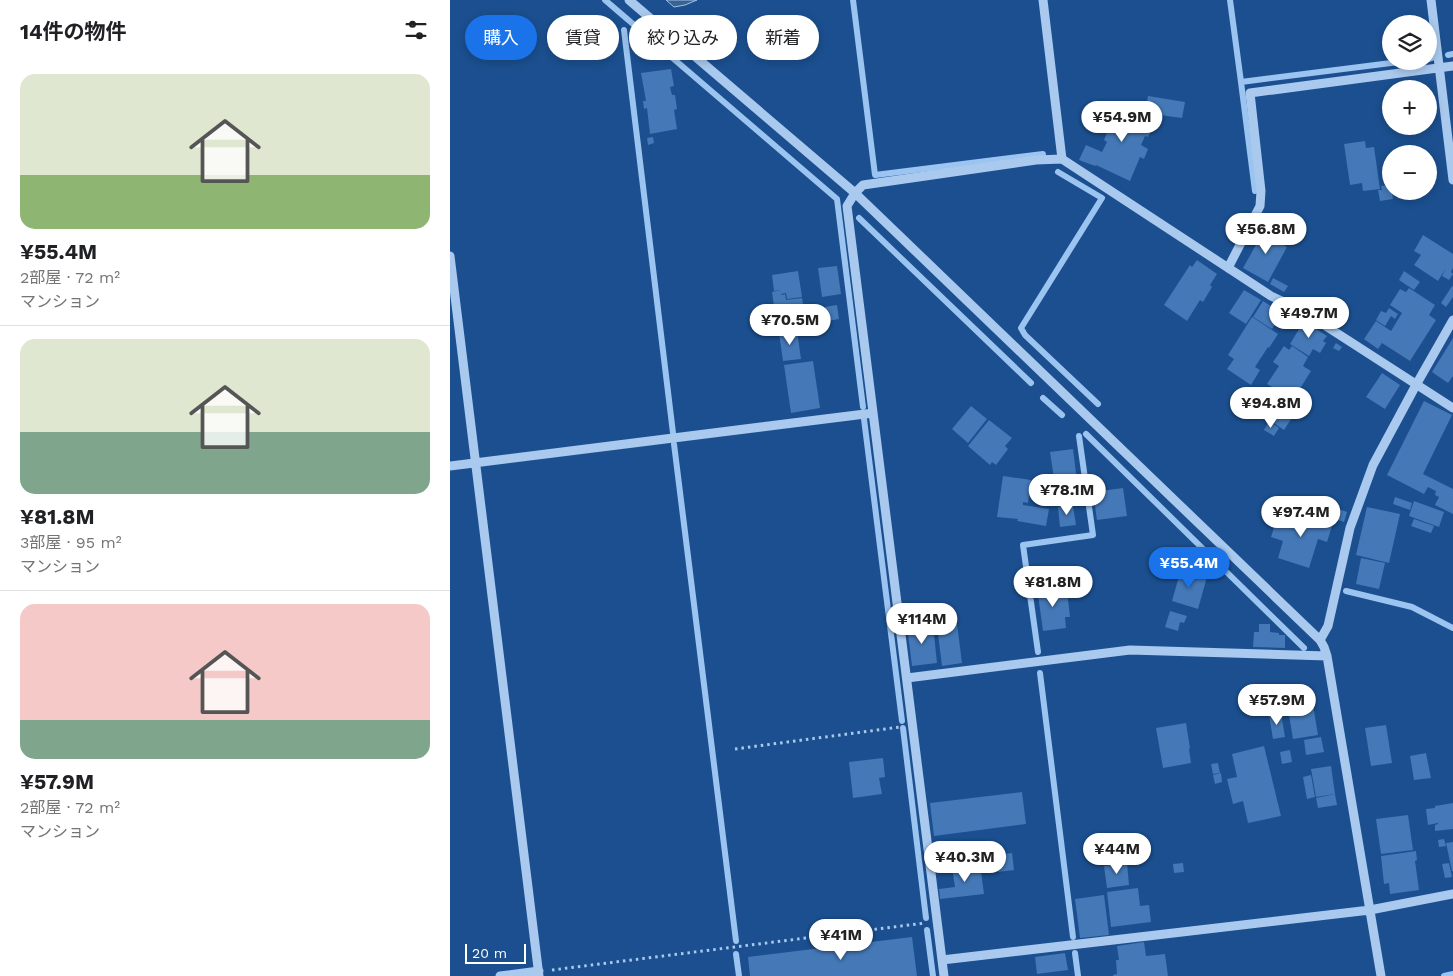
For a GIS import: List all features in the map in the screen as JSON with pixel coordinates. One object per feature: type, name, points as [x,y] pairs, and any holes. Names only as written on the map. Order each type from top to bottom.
[{"type":"street","points":[[629,0],[855,193],[1320,640],[1328,656],[1381,976]]},
{"type":"street","points":[[1043,0],[1062,159]]},
{"type":"street","points":[[1431,0],[1453,180]]},
{"type":"street","points":[[1228,268],[1260,206],[1262,191],[1250,93],[1453,66]]},
{"type":"street","points":[[944,976],[846,206],[855,193],[863,185],[1036,160],[1062,159],[1271,296],[1301,310],[1453,408]]},
{"type":"street","points":[[450,256],[539,974],[500,976]]},
{"type":"street","points":[[1320,640],[1328,626],[1350,528],[1373,465],[1453,320]]},
{"type":"street","points":[[450,466],[873,414]]},
{"type":"street","points":[[907,678],[1130,650],[1328,656]]},
{"type":"street","points":[[942,960],[1370,910],[1453,894]]},
{"type":"path","points":[[735,749],[912,725]]},
{"type":"path","points":[[539,974],[937,921]]},
{"type":"water","points":[[666,0],[697,0],[674,7]]},
{"type":"building","points":[[671,69],[674,86],[670,87],[672,95],[675,95],[677,109],[674,110],[677,129],[650,134],[647,108],[644,109],[643,101],[646,101],[641,73]]},
{"type":"building","points":[[1148,96],[1185,102],[1182,118],[1145,113]]},
{"type":"building","points":[[1119,103],[1156,120],[1148,137],[1145,136],[1141,145],[1148,149],[1144,159],[1140,157],[1130,181],[1096,165],[1079,160],[1086,145],[1102,152],[1107,142],[1104,140]]},
{"type":"building","points":[[653,137],[654,143],[648,145],[647,138]]},
{"type":"building","points":[[1365,141],[1366,148],[1374,147],[1380,189],[1363,191],[1362,183],[1350,185],[1344,144]]},
{"type":"building","points":[[1378,190],[1382,190],[1382,200],[1386,200],[1380,201]]},
{"type":"building","points":[[1266,227],[1281,235],[1277,241],[1287,247],[1268,282],[1243,268]]},
{"type":"building","points":[[1423,235],[1453,254],[1453,268],[1451,272],[1453,274],[1449,280],[1442,276],[1446,268],[1438,281],[1414,265],[1421,255],[1414,251]]},
{"type":"building","points":[[1197,260],[1217,274],[1203,302],[1200,300],[1187,321],[1164,305],[1190,265],[1192,267]]},
{"type":"building","points":[[837,266],[841,294],[822,297],[818,268]]},
{"type":"building","points":[[798,271],[802,297],[787,299],[786,293],[781,294],[785,294],[786,300],[802,298],[803,304],[800,305],[802,323],[777,327],[772,292],[781,290],[774,291],[772,275]]},
{"type":"building","points":[[1404,271],[1420,282],[1414,290],[1399,280]]},
{"type":"building","points":[[1273,278],[1288,286],[1284,292],[1270,284]]},
{"type":"building","points":[[1452,286],[1453,297],[1446,307],[1441,303]]},
{"type":"building","points":[[1409,288],[1435,305],[1429,315],[1436,320],[1410,361],[1382,343],[1378,349],[1364,339],[1376,321],[1391,331],[1402,313],[1390,305],[1400,289],[1406,292]]},
{"type":"building","points":[[1244,290],[1261,300],[1246,324],[1229,313]]},
{"type":"building","points":[[1263,301],[1282,313],[1272,329],[1253,317]]},
{"type":"building","points":[[837,305],[839,319],[827,321],[825,307]]},
{"type":"building","points":[[1389,308],[1398,314],[1395,319],[1391,316],[1385,326],[1376,320],[1381,311],[1386,313]]},
{"type":"building","points":[[820,314],[822,321],[805,324],[804,316]]},
{"type":"building","points":[[1252,317],[1278,334],[1255,367],[1260,370],[1251,385],[1227,369],[1234,359],[1228,355]]},
{"type":"building","points":[[1304,321],[1327,336],[1323,341],[1326,343],[1320,353],[1313,349],[1309,356],[1290,344]]},
{"type":"building","points":[[797,331],[801,359],[783,361],[779,333]]},
{"type":"building","points":[[1453,338],[1453,376],[1448,383],[1432,372]]},
{"type":"building","points":[[1336,343],[1342,347],[1339,351],[1333,348]]},
{"type":"building","points":[[1284,346],[1289,350],[1292,346],[1308,357],[1303,366],[1311,371],[1293,400],[1267,384],[1279,366],[1273,362]]},
{"type":"building","points":[[813,361],[820,408],[791,413],[784,365]]},
{"type":"building","points":[[1382,373],[1400,385],[1385,409],[1366,397]]},
{"type":"building","points":[[1271,393],[1297,410],[1284,430],[1258,413]]},
{"type":"building","points":[[1424,401],[1452,415],[1423,474],[1453,489],[1453,514],[1435,505],[1439,497],[1435,495],[1436,491],[1428,487],[1424,494],[1387,475]]},
{"type":"building","points":[[971,406],[987,419],[968,443],[952,429]]},
{"type":"building","points":[[989,420],[1012,438],[1005,446],[1008,449],[996,465],[992,462],[990,465],[968,446]]},
{"type":"building","points":[[1269,421],[1279,428],[1274,436],[1264,430]]},
{"type":"building","points":[[1073,449],[1078,489],[1056,492],[1050,452]]},
{"type":"building","points":[[1003,476],[1031,480],[1028,503],[1023,502],[1023,505],[1049,509],[1046,526],[1017,521],[1018,519],[997,517]]},
{"type":"building","points":[[1123,488],[1127,516],[1097,520],[1093,492]]},
{"type":"building","points":[[1395,497],[1412,503],[1410,510],[1393,504]]},
{"type":"building","points":[[1414,501],[1444,512],[1439,527],[1409,516]]},
{"type":"building","points":[[1073,506],[1076,525],[1060,527],[1058,507]]},
{"type":"building","points":[[1333,507],[1347,512],[1344,522],[1329,517]]},
{"type":"building","points":[[1367,507],[1400,514],[1389,563],[1356,555]]},
{"type":"building","points":[[1300,512],[1333,523],[1327,542],[1318,539],[1309,568],[1278,558],[1283,541],[1271,537],[1277,518],[1296,524]]},
{"type":"building","points":[[1414,519],[1434,526],[1431,533],[1411,526]]},
{"type":"building","points":[[1361,558],[1385,563],[1379,589],[1356,584]]},
{"type":"building","points":[[1181,569],[1207,577],[1198,609],[1172,601]]},
{"type":"building","points":[[1048,586],[1049,592],[1067,590],[1070,617],[1065,617],[1066,628],[1043,631],[1037,587]]},
{"type":"building","points":[[1170,611],[1187,616],[1184,623],[1180,622],[1178,631],[1165,627]]},
{"type":"building","points":[[933,624],[937,663],[912,666],[907,626]]},
{"type":"building","points":[[957,624],[962,663],[942,666],[937,626]]},
{"type":"building","points":[[1259,624],[1270,624],[1270,632],[1285,635],[1285,648],[1253,647],[1254,632],[1259,632]]},
{"type":"building","points":[[1313,705],[1318,735],[1293,739],[1288,709]]},
{"type":"building","points":[[1281,713],[1285,737],[1273,739],[1269,715]]},
{"type":"building","points":[[1186,723],[1191,763],[1163,768],[1156,728]]},
{"type":"building","points":[[1386,725],[1392,763],[1371,766],[1365,728]]},
{"type":"building","points":[[1321,737],[1324,752],[1306,755],[1304,740]]},
{"type":"building","points":[[1264,746],[1281,816],[1248,823],[1243,801],[1233,804],[1227,779],[1237,777],[1232,754]]},
{"type":"building","points":[[1290,750],[1292,762],[1282,764],[1280,752]]},
{"type":"building","points":[[1426,753],[1431,778],[1414,780],[1410,756]]},
{"type":"building","points":[[883,758],[885,777],[879,778],[882,794],[853,798],[849,762]]},
{"type":"building","points":[[1218,763],[1220,773],[1213,774],[1211,764]]},
{"type":"building","points":[[1331,766],[1335,794],[1316,797],[1311,769]]},
{"type":"building","points":[[1221,773],[1222,782],[1215,784],[1213,775]]},
{"type":"building","points":[[1311,775],[1315,797],[1307,799],[1303,777]]},
{"type":"building","points":[[1022,792],[1026,824],[934,836],[930,803]]},
{"type":"building","points":[[1335,794],[1337,805],[1318,808],[1316,798]]},
{"type":"building","points":[[1453,803],[1453,829],[1435,831],[1435,825],[1438,823],[1428,825],[1426,809]]},
{"type":"building","points":[[1408,815],[1413,850],[1381,854],[1376,819]]},
{"type":"building","points":[[1444,839],[1446,846],[1439,847],[1438,840]]},
{"type":"building","points":[[1453,842],[1453,871],[1452,871],[1446,843]]},
{"type":"building","points":[[1416,851],[1417,860],[1415,861],[1419,890],[1390,894],[1389,883],[1384,884],[1381,856]]},
{"type":"building","points":[[1012,853],[1014,870],[998,872],[996,855]]},
{"type":"building","points":[[1127,863],[1129,885],[1107,888],[1104,866]]},
{"type":"building","points":[[1183,863],[1184,872],[1174,873],[1173,864]]},
{"type":"building","points":[[1449,863],[1452,877],[1445,878],[1442,864]]},
{"type":"building","points":[[980,864],[984,894],[940,899],[939,889],[955,887],[952,867]]},
{"type":"building","points":[[1138,888],[1140,906],[1149,905],[1151,922],[1111,927],[1107,892]]},
{"type":"building","points":[[1104,895],[1109,935],[1080,938],[1075,899]]},
{"type":"building","points":[[912,937],[917,976],[750,976],[748,957]]},
{"type":"building","points":[[1144,942],[1146,956],[1165,954],[1168,976],[1113,976],[1117,974],[1116,960],[1119,960],[1117,946]]},
{"type":"building","points":[[1065,953],[1068,970],[1037,974],[1035,957]]},
{"type":"waterway","points":[[605,0],[837,199],[863,407]]},
{"type":"waterway","points":[[853,0],[875,175],[1043,154]]},
{"type":"waterway","points":[[1230,0],[1241,82]]},
{"type":"waterway","points":[[624,30],[673,433]]},
{"type":"waterway","points":[[1448,55],[1453,54]]},
{"type":"waterway","points":[[1255,191],[1241,82],[1382,64]]},
{"type":"waterway","points":[[1058,172],[1102,198],[1021,328],[1025,335],[1098,404]]},
{"type":"waterway","points":[[859,218],[1031,383]]},
{"type":"waterway","points":[[1043,398],[1062,415]]},
{"type":"waterway","points":[[864,419],[902,721]]},
{"type":"waterway","points":[[1086,434],[1304,648]]},
{"type":"waterway","points":[[1038,652],[1023,545],[1093,535],[1079,436]]},
{"type":"waterway","points":[[674,444],[736,941]]},
{"type":"waterway","points":[[1346,591],[1412,607],[1453,628]]},
{"type":"waterway","points":[[1040,673],[1073,937]]},
{"type":"waterway","points":[[903,728],[926,918]]},
{"type":"waterway","points":[[927,930],[933,976]]},
{"type":"waterway","points":[[1075,953],[1078,976]]},
{"type":"waterway","points":[[736,954],[739,976]]},
{"type":"waterway","points":[[1444,976],[1453,974]]}]
